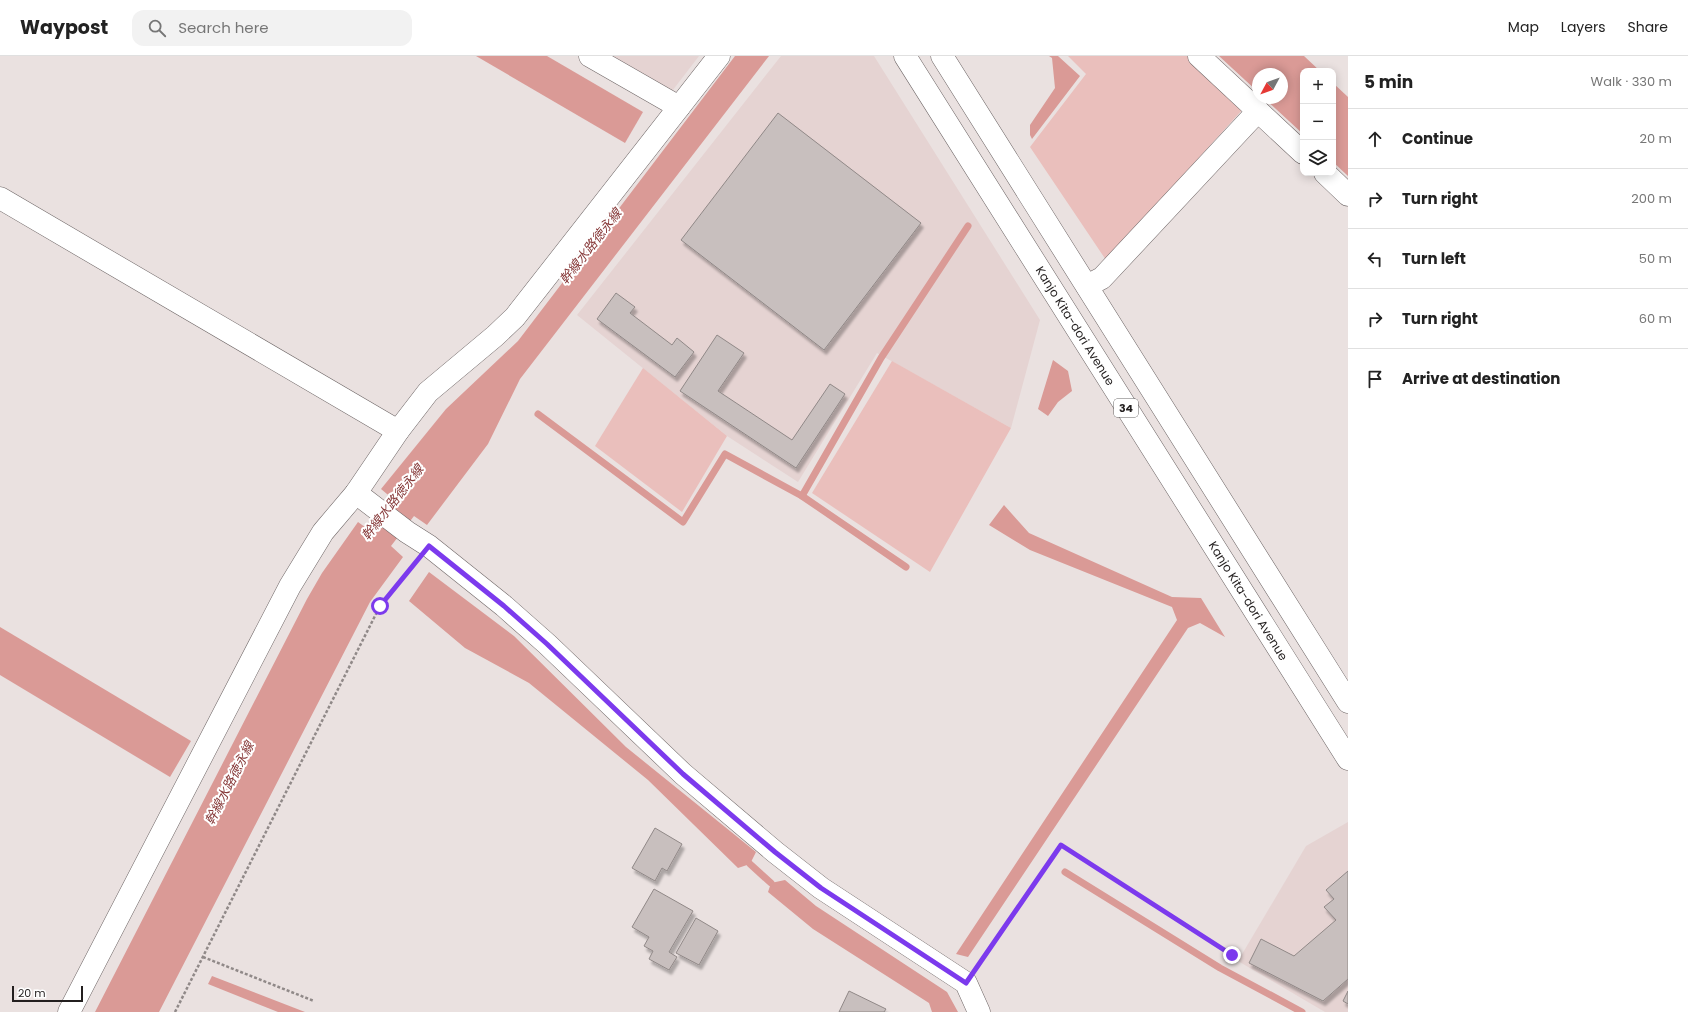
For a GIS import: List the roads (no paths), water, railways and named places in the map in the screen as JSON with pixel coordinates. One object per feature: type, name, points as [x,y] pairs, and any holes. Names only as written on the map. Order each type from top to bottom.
[{"type":"main road","points":[[590,56],[678,107]]},
{"type":"main road","points":[[69,1012],[290,586],[323,532],[356,493],[398,431],[428,392],[495,336],[515,317],[719,56]]},
{"type":"main road","name":"Kanjo Kita-dori Avenue","points":[[905,56],[1348,759]]},
{"type":"main road","name":"34","points":[[942,56],[1348,702]]},
{"type":"main road","points":[[1199,56],[1300,150]]},
{"type":"main road","points":[[1087,286],[1102,278],[1258,111]]},
{"type":"main road","points":[[1328,176],[1348,195]]},
{"type":"main road","points":[[0,198],[398,431]]},
{"type":"main road","points":[[356,493],[407,532],[429,546],[504,606],[547,644],[683,774],[775,852],[821,888],[966,983],[980,1012]]},
{"type":"water","points":[[476,56],[547,56],[643,112],[625,143]]},
{"type":"water","name":"幹線水路徳永線","points":[[735,56],[769,56],[520,379],[488,444],[427,525],[414,516],[391,546],[403,557],[370,602],[159,1012],[95,1012],[307,599],[322,573],[358,522],[369,530],[393,499],[381,489],[446,409],[518,341]]},
{"type":"water","points":[[1049,56],[1058,56],[1080,76],[1032,139],[1030,135],[1030,125],[1055,88],[1052,58]]},
{"type":"water","points":[[1219,56],[1304,56],[1317,68],[1300,68],[1300,131],[1270,104],[1288,104],[1288,68],[1252,68],[1252,86]]},
{"type":"water","points":[[1336,86],[1348,97],[1348,176],[1336,165]]},
{"type":"water","points":[[1053,360],[1068,371],[1072,391],[1058,402],[1048,416],[1038,409]]},
{"type":"water","points":[[1004,505],[1029,533],[1172,597],[1201,598],[1225,637],[1200,623],[1188,628],[968,957],[956,954],[1177,620],[1172,607],[1030,550],[989,525]]},
{"type":"water","points":[[429,572],[514,636],[626,747],[756,852],[750,864],[738,868],[648,780],[529,683],[465,648],[409,601]]},
{"type":"water","points":[[0,627],[191,741],[170,777],[0,675]]},
{"type":"water","points":[[785,880],[816,906],[947,992],[958,1012],[932,1012],[929,1003],[813,929],[768,892],[771,883]]},
{"type":"water","points":[[212,976],[305,1012],[278,1012],[208,984]]},
{"type":"waterway","points":[[538,414],[683,522],[725,454],[802,496],[881,358],[968,226]]},
{"type":"waterway","points":[[802,496],[906,567]]},
{"type":"waterway","points":[[750,864],[771,883]]},
{"type":"waterway","points":[[1065,872],[1220,968],[1302,1012]]}]
